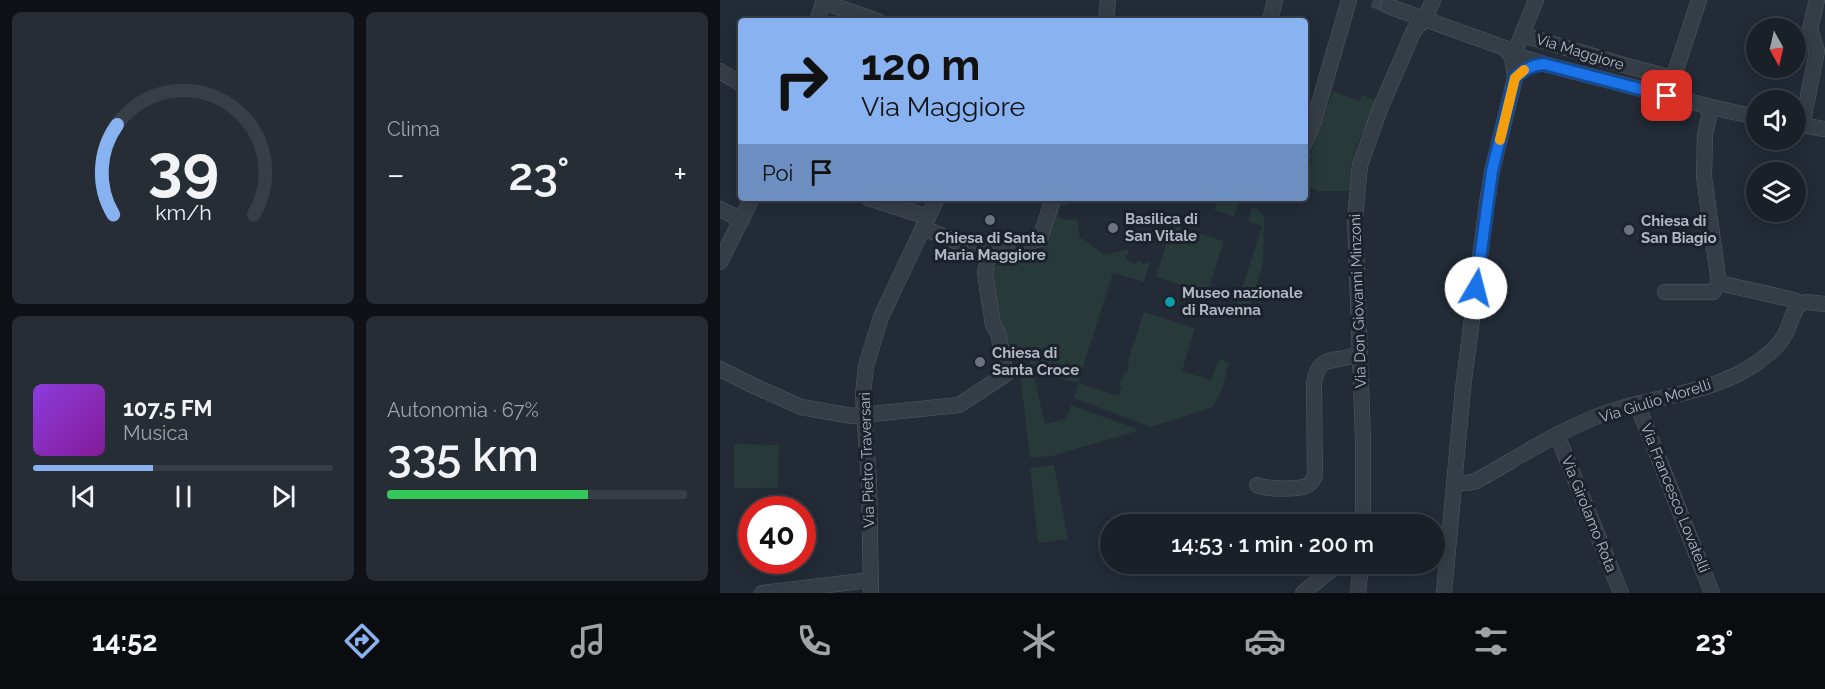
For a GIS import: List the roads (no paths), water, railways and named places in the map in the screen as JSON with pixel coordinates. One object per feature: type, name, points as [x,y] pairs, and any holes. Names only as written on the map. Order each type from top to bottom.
[{"type":"street","points":[[1106,18],[1108,0]]},
{"type":"street","points":[[1271,18],[1275,0]]},
{"type":"street","points":[[1308,136],[1349,0]]},
{"type":"street","name":"Via Don Giovanni Minzoni","points":[[1363,514],[1360,352],[1354,218],[1360,165],[1380,109],[1414,30],[1425,19],[1433,0]]},
{"type":"street","points":[[1536,0],[1523,36],[1523,47],[1529,55],[1544,64]]},
{"type":"street","points":[[1667,96],[1699,0]]},
{"type":"street","points":[[1806,96],[1817,51],[1810,29],[1817,0]]},
{"type":"street","points":[[818,18],[823,1],[870,18]]},
{"type":"street","name":"Via Maggiore","points":[[1388,6],[1504,48],[1524,58],[1746,115]]},
{"type":"street","points":[[1504,48],[1512,47],[1523,36]]},
{"type":"street","name":"Via Maggiore","points":[[1523,36],[1672,78]]},
{"type":"street","points":[[1444,593],[1467,358],[1487,203],[1492,171],[1515,78],[1512,57],[1504,48]]},
{"type":"street","points":[[1515,78],[1533,65],[1544,64]]},
{"type":"street","points":[[720,71],[738,82]]},
{"type":"street","points":[[1665,292],[1713,292],[1719,283],[1704,177],[1705,135],[1711,107]]},
{"type":"street","points":[[1806,126],[1825,129]]},
{"type":"street","points":[[720,262],[751,201]]},
{"type":"street","points":[[875,201],[925,222],[973,247],[990,249],[1017,246],[1040,239],[1052,201]]},
{"type":"street","name":"Via Pietro Traversari","points":[[870,587],[869,483],[863,394],[866,366],[881,316],[936,201]]},
{"type":"street","points":[[720,209],[742,220]]},
{"type":"street","points":[[720,369],[801,407],[852,416],[959,405],[1006,374],[998,333],[993,325],[985,273],[990,249]]},
{"type":"street","points":[[1719,283],[1800,303],[1825,304]]},
{"type":"street","name":"Via Giulio Morelli","points":[[1454,482],[1476,481],[1557,435],[1613,411],[1697,389],[1746,370],[1784,337],[1794,309],[1800,303]]},
{"type":"street","points":[[1257,485],[1263,488],[1298,488],[1305,487],[1312,482],[1315,476],[1315,373],[1317,368],[1325,362],[1353,356],[1360,352]]},
{"type":"street","name":"Via Francesco Lovatelli","points":[[1637,404],[1712,593]]},
{"type":"street","name":"Via Girolamo Rota","points":[[1557,435],[1621,593]]},
{"type":"street","points":[[1303,593],[1326,574]]},
{"type":"street","points":[[1358,593],[1360,574]]},
{"type":"street","points":[[762,593],[870,587]]},
{"type":"tunnel","points":[[1373,0],[1388,6]]},
{"type":"place","name":"Chiesa di Santa Maria Maggiore","points":[[990,220]]},
{"type":"place","name":"Basilica di San Vitale","points":[[1113,228]]},
{"type":"place","name":"Chiesa di San Biagio","points":[[1629,230]]},
{"type":"place","name":"Museo nazionale di Ravenna","points":[[1170,302]]},
{"type":"place","name":"Chiesa di Santa Croce","points":[[980,362]]}]
